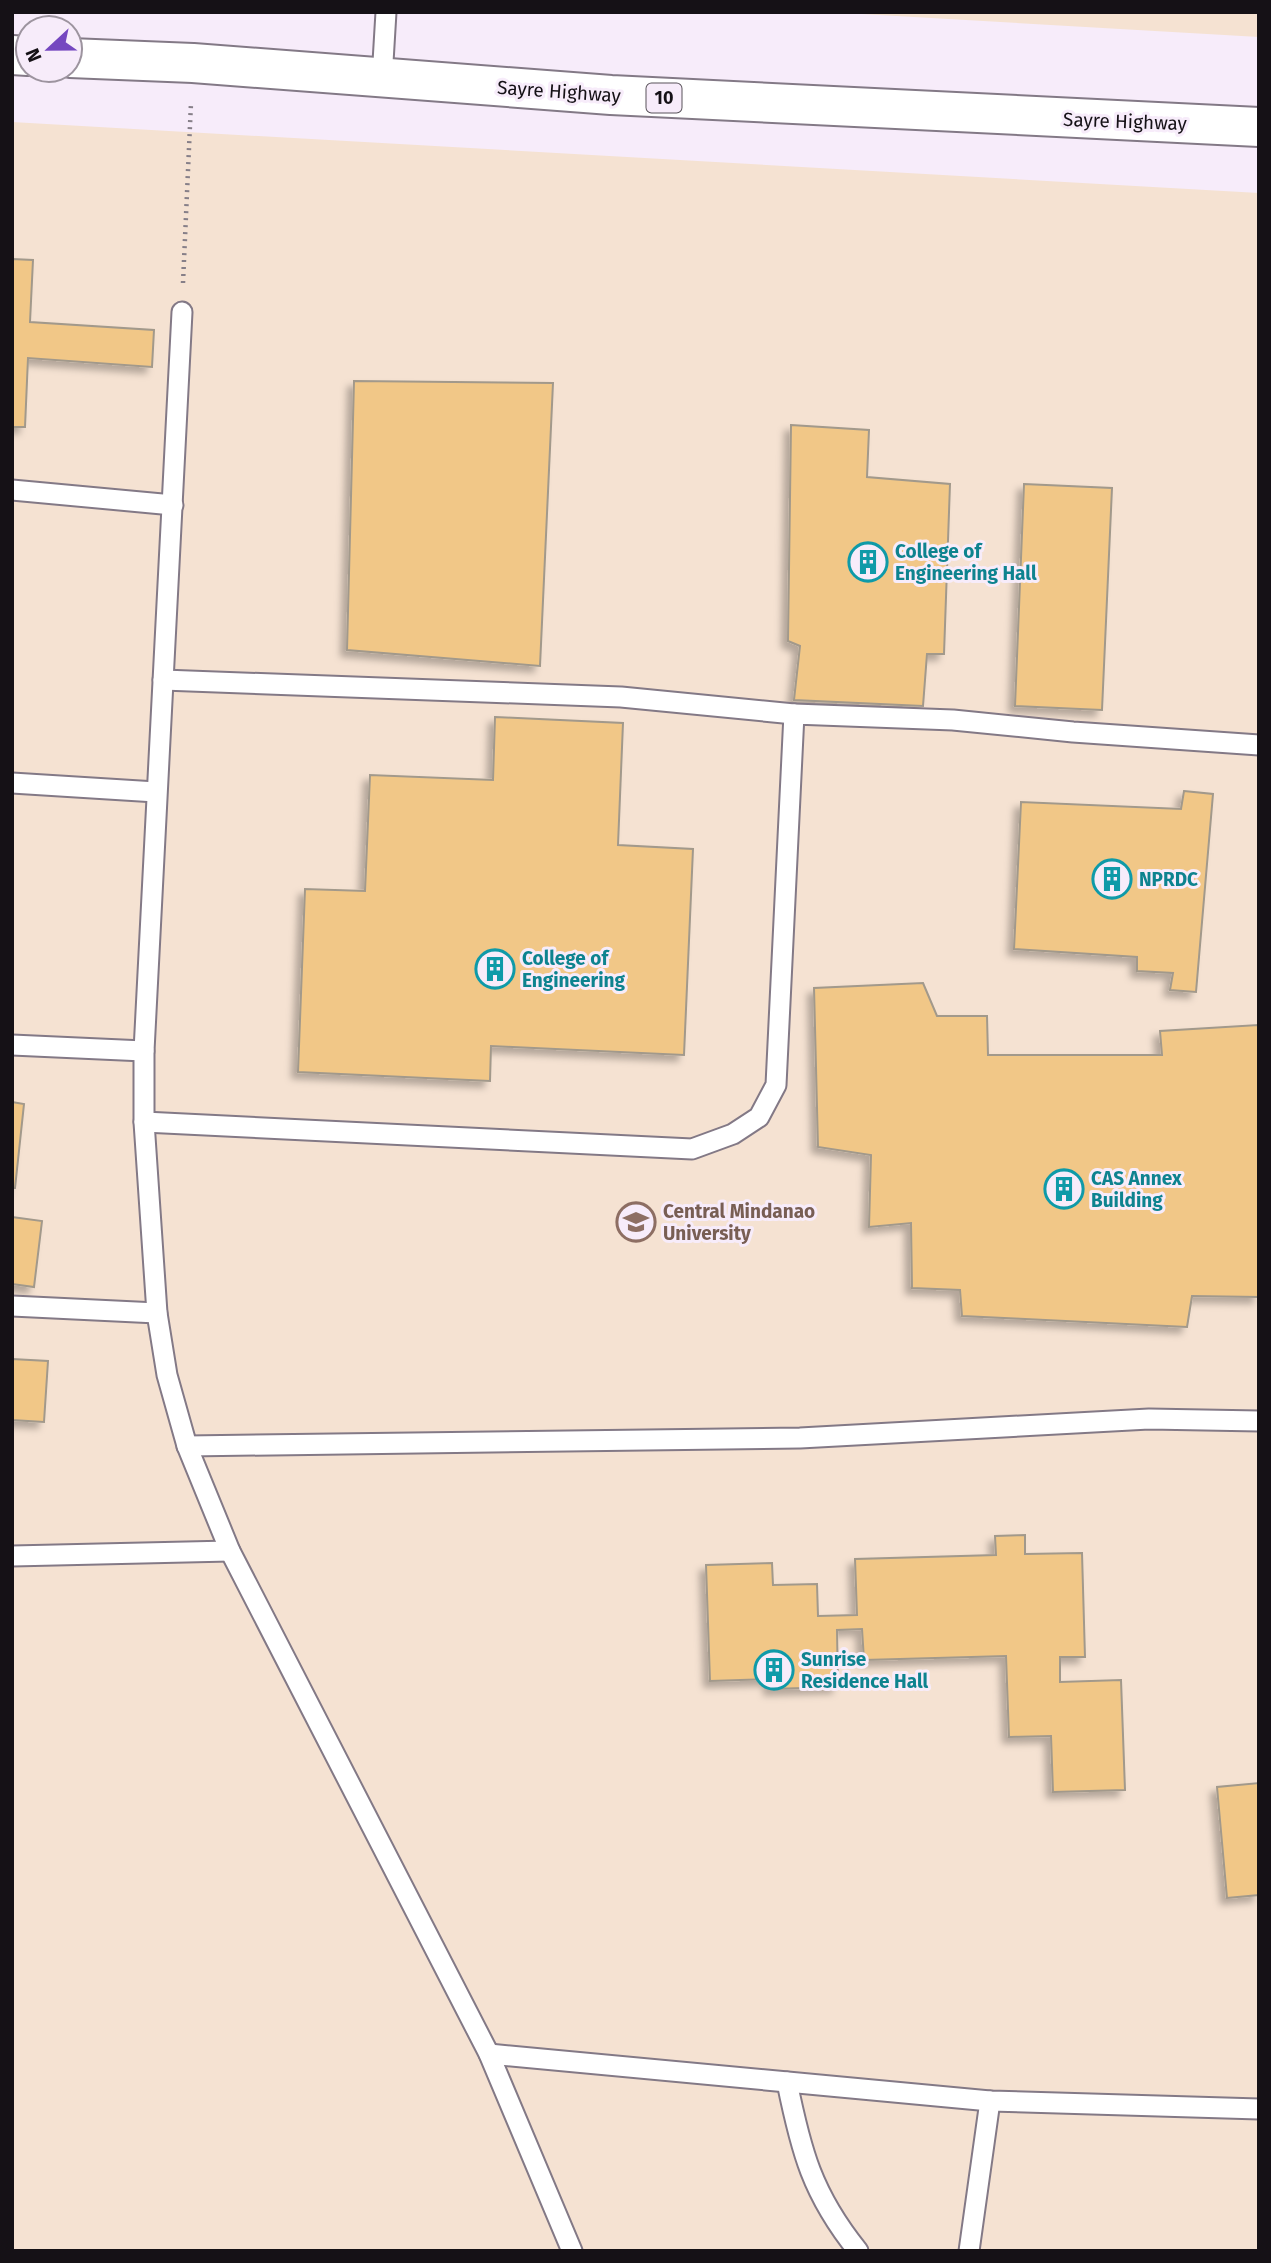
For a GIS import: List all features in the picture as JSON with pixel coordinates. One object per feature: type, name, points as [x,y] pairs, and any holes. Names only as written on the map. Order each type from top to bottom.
[{"type":"highway","name":"Sayre Highway","points":[[84,59],[193,63],[383,79],[989,116],[1259,127]]},
{"type":"lane","points":[[383,79],[386,12]]},
{"type":"lane","points":[[182,312],[144,1051],[144,1122],[157,1313],[167,1375],[187,1447],[230,1551],[489,2054],[572,2251]]},
{"type":"lane","points":[[12,490],[173,505]]},
{"type":"lane","points":[[163,680],[621,697],[794,714],[953,720],[1073,732],[1259,744]]},
{"type":"lane","points":[[144,1122],[692,1149],[733,1134],[760,1117],[775,1085],[794,714]]},
{"type":"lane","points":[[12,783],[156,792]]},
{"type":"lane","points":[[12,1045],[144,1051]]},
{"type":"lane","points":[[12,1306],[157,1313]]},
{"type":"lane","points":[[187,1447],[800,1438],[1149,1419],[1259,1421]]},
{"type":"lane","points":[[12,1556],[230,1551]]},
{"type":"lane","points":[[489,2054],[990,2101],[1259,2109]]},
{"type":"lane","points":[[787,2082],[802,2154],[834,2221],[858,2251]]},
{"type":"lane","points":[[968,2251],[990,2101]]},
{"type":"path","points":[[182,312],[193,63]]},
{"type":"shaded area","points":[[827,12],[1259,12],[1259,37]]},
{"type":"shaded area","name":"Central Mindanao University","points":[[12,122],[1259,193],[1259,2251],[12,2251]]},
{"type":"building","points":[[12,259],[33,260],[30,322],[154,330],[152,367],[28,358],[25,427],[12,427]]},
{"type":"building","points":[[354,381],[553,383],[540,666],[347,650]]},
{"type":"building","name":"College of Engineering Hall","points":[[791,425],[869,430],[867,477],[950,484],[944,654],[927,654],[923,706],[794,700],[800,646],[788,641]]},
{"type":"building","points":[[1024,484],[1112,488],[1102,710],[1015,706]]},
{"type":"building","name":"College of Engineering","points":[[495,717],[623,723],[618,845],[693,849],[684,1055],[491,1046],[490,1081],[298,1072],[305,889],[365,891],[370,775],[493,780]]},
{"type":"building","name":"NPRDC","points":[[1184,791],[1213,794],[1196,992],[1170,990],[1173,973],[1137,971],[1137,957],[1014,949],[1021,802],[1181,809]]},
{"type":"building","name":"CAS Annex Building","points":[[923,983],[937,1016],[987,1016],[988,1055],[1162,1055],[1160,1031],[1258,1025],[1259,1297],[1192,1296],[1187,1327],[962,1316],[960,1290],[912,1288],[911,1223],[869,1227],[871,1155],[818,1147],[814,988]]},
{"type":"building","points":[[12,1102],[24,1104],[15,1188],[12,1188]]},
{"type":"building","points":[[12,1217],[42,1221],[34,1287],[12,1284]]},
{"type":"building","points":[[12,1359],[48,1361],[44,1422],[12,1420]]},
{"type":"building","name":"Sunrise Residence Hall","points":[[1025,1535],[1025,1554],[1082,1553],[1085,1657],[1060,1657],[1060,1682],[1121,1680],[1125,1790],[1053,1792],[1051,1736],[1009,1737],[1006,1656],[864,1660],[862,1629],[837,1630],[838,1687],[770,1689],[770,1679],[710,1681],[706,1565],[772,1563],[773,1585],[817,1584],[818,1616],[857,1615],[855,1559],[996,1555],[995,1536]]},
{"type":"building","points":[[1259,1783],[1259,1895],[1227,1898],[1217,1787]]},
{"type":"place","name":"College of Engineering Hall","points":[[868,562]]},
{"type":"place","name":"NPRDC","points":[[1112,879]]},
{"type":"place","name":"College of Engineering","points":[[495,969]]},
{"type":"place","name":"CAS Annex Building","points":[[1064,1189]]},
{"type":"place","name":"Central Mindanao University","points":[[636,1222]]},
{"type":"place","name":"Sunrise Residence Hall","points":[[774,1670]]}]
